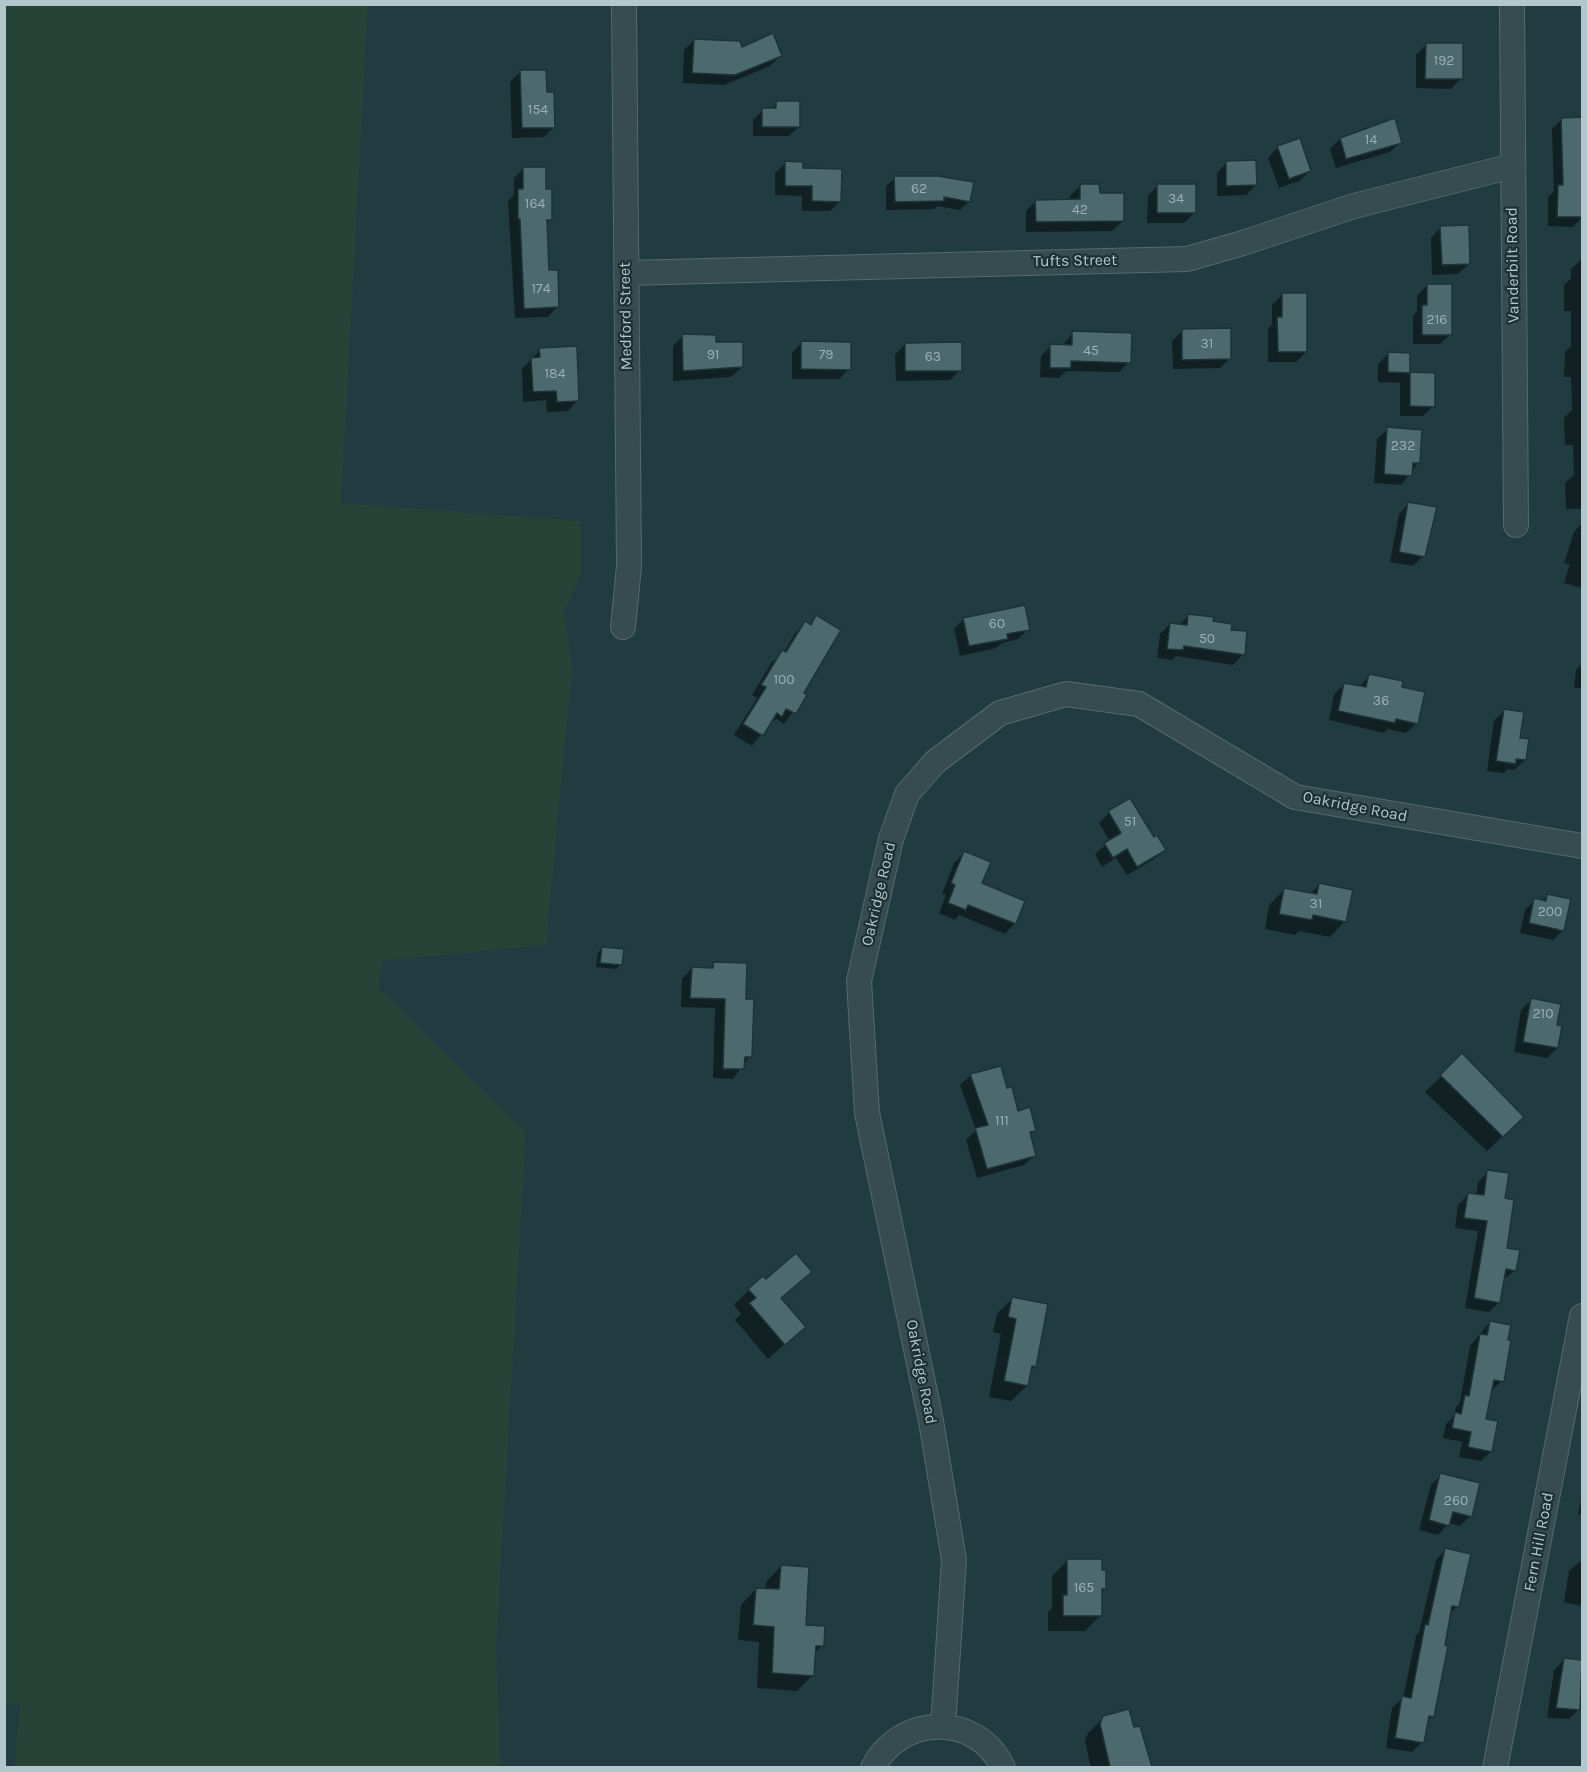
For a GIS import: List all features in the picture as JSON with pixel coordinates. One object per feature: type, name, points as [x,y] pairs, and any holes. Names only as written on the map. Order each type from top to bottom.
[{"type":"street","name":"Medford Street","points":[[622,627],[629,566],[624,4]]},
{"type":"street","name":"Vanderbilt Road","points":[[1512,4],[1516,525]]},
{"type":"street","name":"Tufts Street","points":[[626,273],[1187,258],[1243,243],[1354,206],[1512,166]]},
{"type":"street","name":"Oakridge Road","points":[[943,1726],[954,1560],[931,1421],[867,1113],[859,981],[891,839],[907,794],[935,762],[1000,713],[1066,694],[1139,704],[1296,797],[1582,846]]},
{"type":"street","name":"Fern Hill Road","points":[[1495,1767],[1582,1316]]},
{"type":"street","points":[[873,1767],[884,1751],[903,1735],[926,1727],[943,1726],[958,1729],[980,1739],[1003,1767]]},
{"type":"green space","points":[[4,5],[368,5],[341,503],[581,521],[581,574],[564,613],[572,668],[546,945],[383,961],[378,988],[526,1132],[496,1646],[500,1767],[14,1767],[20,1704],[4,1705]]},
{"type":"building","points":[[773,33],[782,56],[735,75],[692,73],[694,39],[740,41],[742,47]]},
{"type":"building","points":[[1426,43],[1463,43],[1463,79],[1425,79]]},
{"type":"building","points":[[520,70],[546,70],[547,92],[554,92],[555,128],[522,128]]},
{"type":"building","points":[[776,101],[800,101],[800,127],[762,127],[762,108],[776,108]]},
{"type":"building","points":[[1582,117],[1582,217],[1557,217],[1558,185],[1563,185],[1561,118]]},
{"type":"building","points":[[1395,118],[1402,143],[1346,159],[1340,138]]},
{"type":"building","points":[[1300,138],[1311,171],[1289,179],[1277,146]]},
{"type":"building","points":[[1256,160],[1257,185],[1226,186],[1226,161]]},
{"type":"building","points":[[785,161],[803,162],[803,168],[842,169],[841,202],[812,201],[812,186],[785,186]]},
{"type":"building","points":[[523,167],[546,167],[546,189],[552,189],[552,220],[547,220],[549,270],[558,270],[559,307],[524,309],[520,219],[518,219],[518,189],[523,189]]},
{"type":"building","points":[[894,176],[938,176],[974,182],[970,202],[944,197],[944,201],[895,202]]},
{"type":"building","points":[[1080,184],[1099,184],[1100,193],[1124,193],[1124,221],[1036,222],[1035,200],[1080,199]]},
{"type":"building","points":[[1157,184],[1196,184],[1196,213],[1157,213]]},
{"type":"building","points":[[1469,225],[1470,264],[1442,265],[1440,226]]},
{"type":"building","points":[[1427,284],[1452,284],[1452,335],[1422,335],[1422,305],[1427,305]]},
{"type":"building","points":[[1282,293],[1307,293],[1307,352],[1278,352],[1277,317],[1282,317]]},
{"type":"building","points":[[1231,328],[1231,359],[1182,360],[1182,329]]},
{"type":"building","points":[[1072,331],[1132,333],[1131,363],[1071,361],[1071,368],[1050,368],[1050,344],[1072,345]]},
{"type":"building","points":[[682,334],[716,335],[716,342],[743,342],[743,367],[683,371]]},
{"type":"building","points":[[801,341],[851,342],[851,370],[801,369]]},
{"type":"building","points":[[962,342],[962,371],[905,371],[905,343]]},
{"type":"building","points":[[577,346],[579,401],[557,402],[556,391],[533,392],[531,358],[540,357],[539,348]]},
{"type":"building","points":[[1388,352],[1410,353],[1410,372],[1435,373],[1435,407],[1410,406],[1410,373],[1388,372]]},
{"type":"building","points":[[1387,427],[1422,430],[1420,463],[1413,463],[1412,476],[1384,474]]},
{"type":"building","points":[[1408,502],[1437,507],[1425,557],[1399,552]]},
{"type":"building","points":[[1025,605],[1030,630],[1007,634],[1008,639],[969,646],[963,618]]},
{"type":"building","points":[[1188,614],[1214,617],[1213,621],[1232,624],[1231,630],[1247,631],[1245,655],[1184,646],[1183,650],[1167,649],[1170,623],[1187,625]]},
{"type":"building","points":[[816,615],[841,630],[804,693],[807,695],[796,714],[786,709],[782,717],[777,713],[763,736],[743,724],[766,687],[761,685],[782,650],[786,652],[805,621],[811,625]]},
{"type":"building","points":[[1369,674],[1403,681],[1402,687],[1425,692],[1418,724],[1396,719],[1395,723],[1338,711],[1344,683],[1366,687]]},
{"type":"building","points":[[1504,709],[1524,712],[1520,738],[1529,739],[1526,760],[1516,759],[1516,764],[1496,761]]},
{"type":"building","points":[[1130,798],[1154,837],[1157,835],[1166,850],[1137,867],[1127,849],[1113,858],[1104,843],[1121,833],[1108,811]]},
{"type":"building","points":[[964,851],[991,862],[982,883],[1025,901],[1016,924],[968,905],[966,910],[948,903],[955,885],[951,883]]},
{"type":"building","points":[[1319,883],[1353,890],[1346,922],[1313,915],[1312,920],[1279,914],[1284,888],[1317,894]]},
{"type":"building","points":[[1547,894],[1571,899],[1564,931],[1529,923],[1534,898],[1546,901]]},
{"type":"building","points":[[602,947],[624,949],[622,965],[600,963]]},
{"type":"building","points":[[713,962],[747,963],[746,999],[754,999],[752,1057],[745,1057],[744,1069],[723,1069],[725,999],[690,998],[692,967],[713,968]]},
{"type":"building","points":[[1531,998],[1561,1004],[1557,1025],[1562,1026],[1558,1048],[1523,1042]]},
{"type":"building","points":[[1462,1053],[1524,1117],[1503,1137],[1440,1075]]},
{"type":"building","points":[[1001,1066],[1007,1088],[1012,1087],[1018,1111],[1030,1107],[1036,1131],[1030,1132],[1036,1156],[987,1169],[975,1128],[988,1125],[970,1074]]},
{"type":"building","points":[[1487,1170],[1509,1173],[1505,1198],[1514,1200],[1507,1248],[1520,1250],[1516,1271],[1506,1269],[1500,1303],[1474,1298],[1487,1221],[1464,1218],[1468,1193],[1484,1195]]},
{"type":"building","points":[[796,1253],[812,1272],[781,1298],[806,1327],[785,1345],[749,1303],[756,1298],[748,1289],[763,1276],[766,1279]]},
{"type":"building","points":[[1012,1297],[1048,1304],[1036,1367],[1032,1366],[1028,1386],[1004,1381],[1016,1319],[1008,1317]]},
{"type":"building","points":[[1490,1321],[1511,1325],[1508,1340],[1511,1340],[1504,1382],[1494,1380],[1486,1419],[1498,1421],[1492,1452],[1468,1447],[1471,1432],[1452,1428],[1455,1412],[1461,1414],[1465,1395],[1469,1396],[1480,1334],[1487,1335]]},
{"type":"building","points":[[1440,1473],[1480,1483],[1472,1517],[1453,1512],[1449,1526],[1429,1520]]},
{"type":"building","points":[[1445,1548],[1471,1554],[1459,1607],[1452,1606],[1445,1645],[1448,1646],[1434,1717],[1429,1716],[1424,1743],[1395,1738],[1402,1696],[1411,1698],[1425,1624],[1428,1625]]},
{"type":"building","points":[[1067,1559],[1102,1559],[1102,1570],[1106,1570],[1106,1589],[1102,1589],[1102,1616],[1063,1616],[1063,1595],[1067,1595]]},
{"type":"building","points":[[781,1565],[809,1567],[806,1625],[825,1626],[824,1646],[816,1646],[814,1676],[772,1673],[774,1627],[753,1625],[756,1588],[779,1589]]},
{"type":"building","points":[[1564,1658],[1582,1660],[1580,1710],[1556,1708]]},
{"type":"building","points":[[1129,1709],[1134,1727],[1140,1726],[1152,1767],[1110,1767],[1100,1724],[1103,1716]]}]
